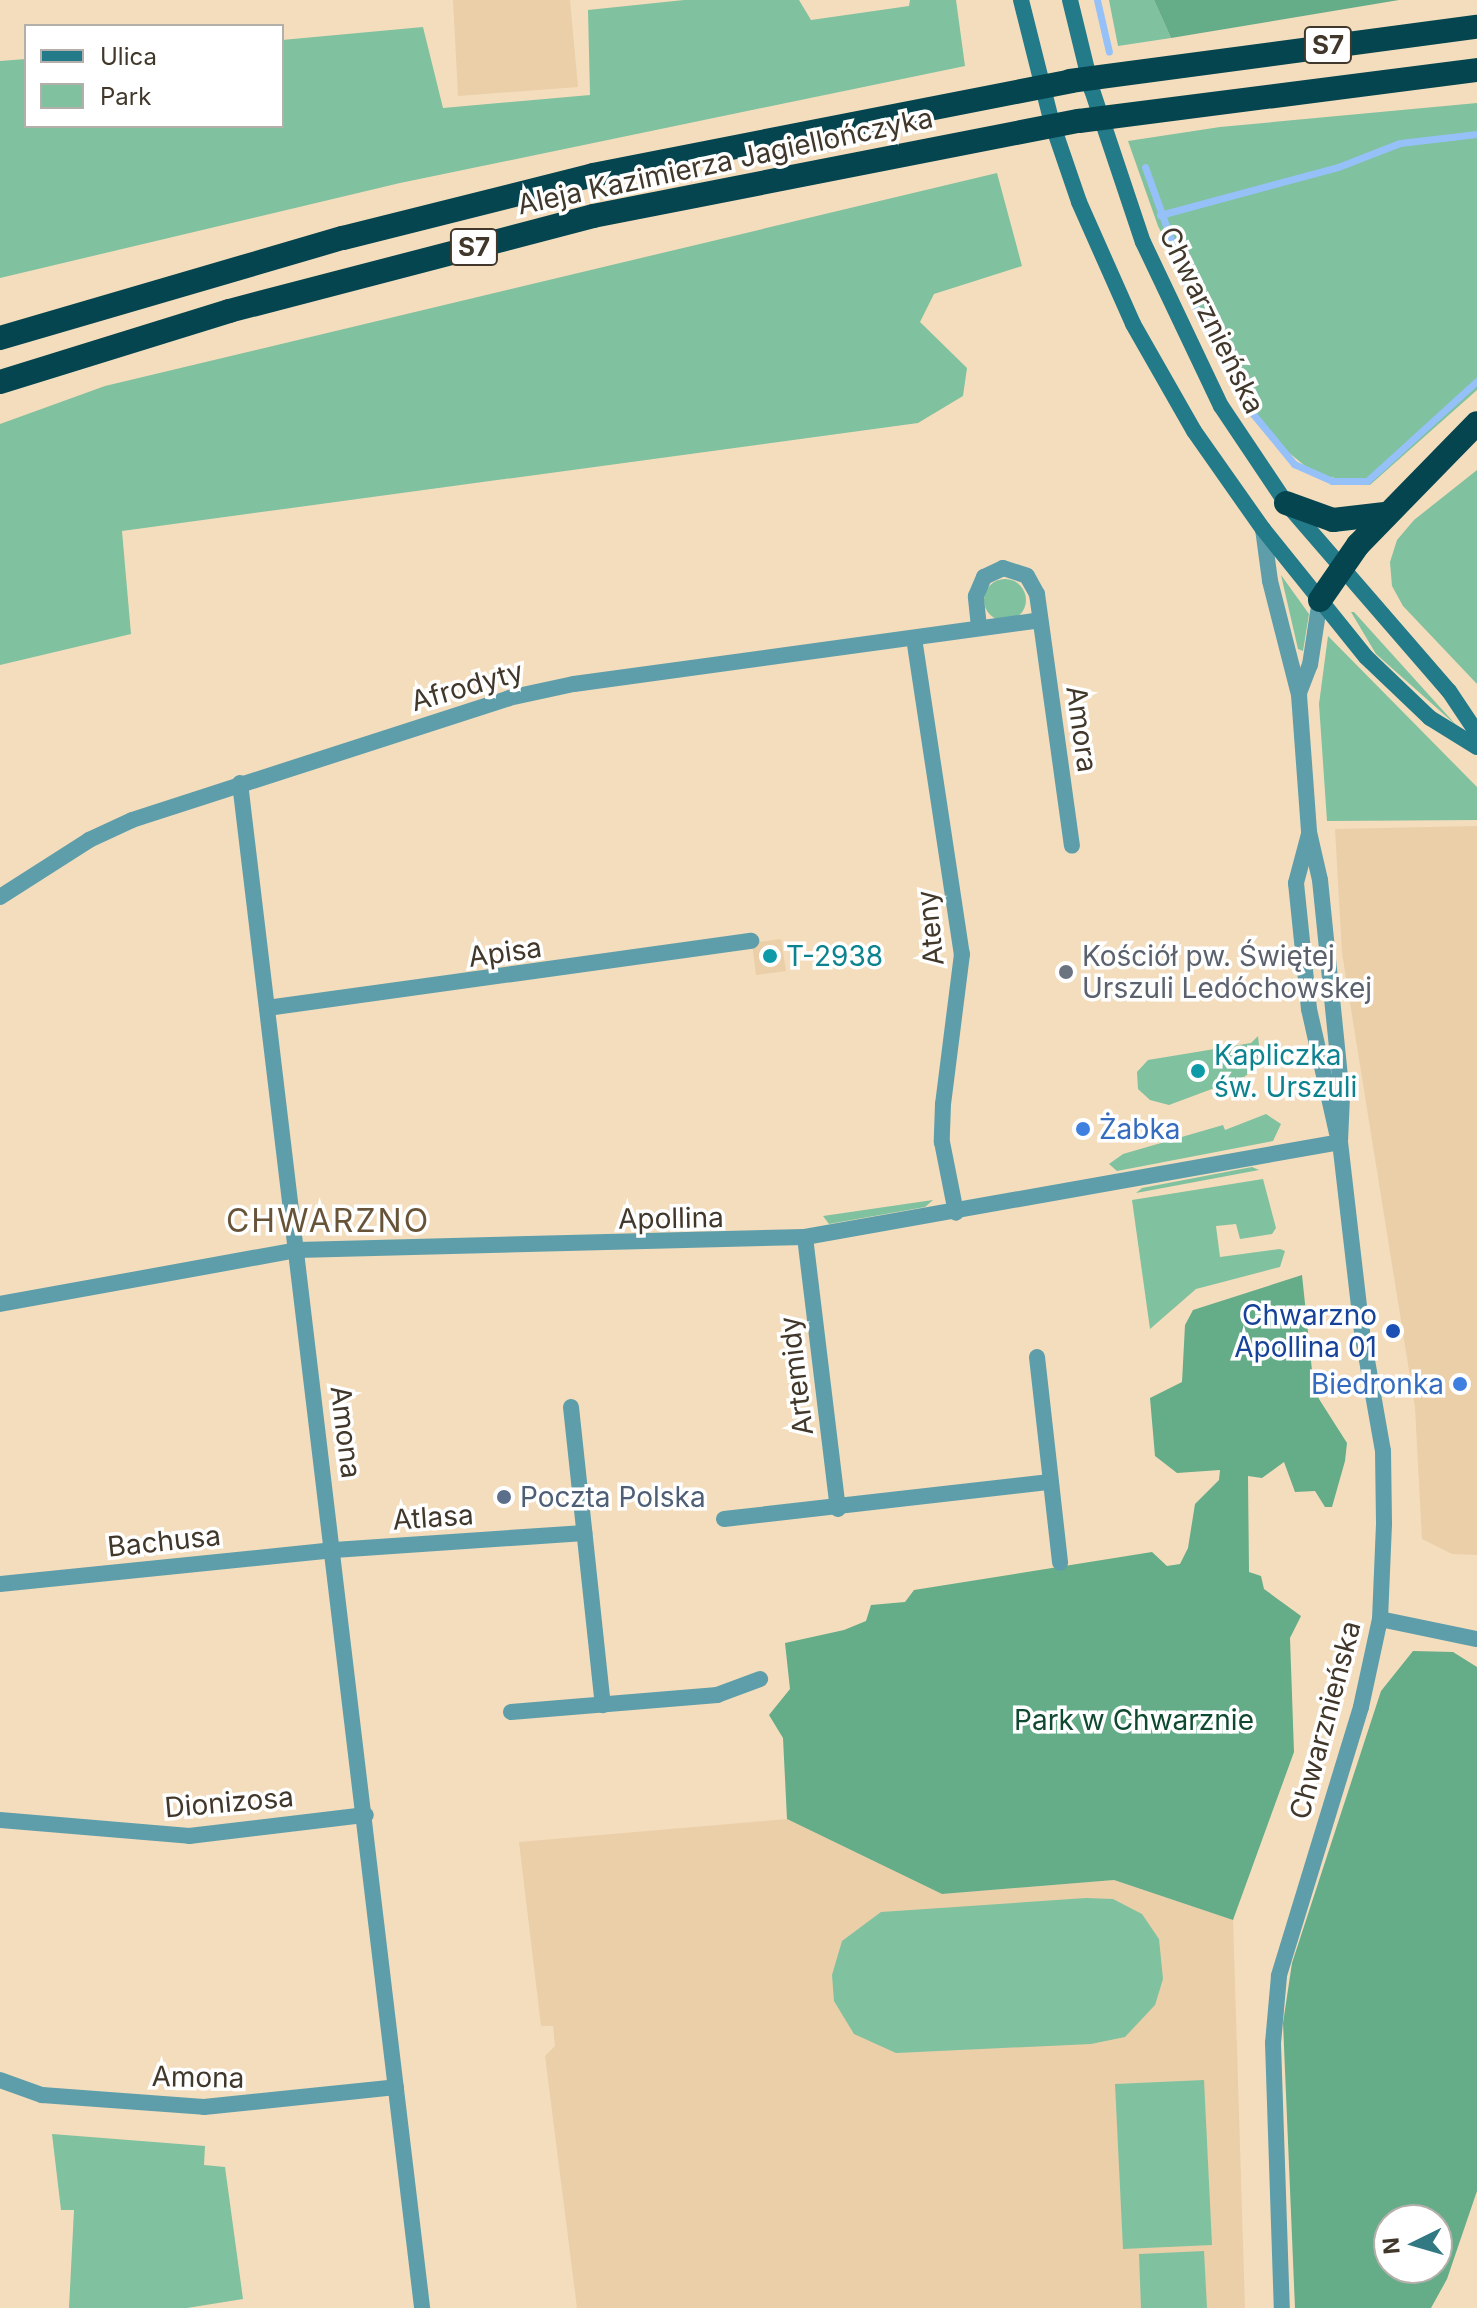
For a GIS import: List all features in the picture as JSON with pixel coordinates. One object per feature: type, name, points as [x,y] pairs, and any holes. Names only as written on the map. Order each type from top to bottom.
[{"type":"highway","name":"Aleja Kazimierza Jagiellończyka","points":[[0,338],[461,207],[944,104],[1180,65],[1477,27]]},
{"type":"highway","name":"Aleja Kazimierza Jagiellończyka","points":[[0,382],[244,307],[593,216],[956,142],[1193,104],[1477,70]]},
{"type":"highway","points":[[1320,600],[1338,568],[1385,514],[1477,423]]},
{"type":"highway","points":[[1286,503],[1333,520],[1385,514]]},
{"type":"main road","name":"Chwarznieńska","points":[[1021,0],[1052,123],[1105,265],[1194,431],[1263,529],[1366,657],[1430,718],[1477,747]]},
{"type":"main road","name":"Chwarznieńska","points":[[1070,0],[1119,178],[1160,282],[1221,406],[1286,503],[1338,568],[1449,691],[1477,733]]},
{"type":"street","name":"Chwarznieńska","points":[[1263,529],[1270,581],[1299,695],[1309,832],[1320,880],[1342,1096],[1340,1142],[1362,1332],[1383,1451],[1380,1619],[1361,1707],[1279,1976],[1273,2058],[1282,2308]]},
{"type":"street","points":[[979,627],[978,586],[1003,568],[1031,580],[1040,620]]},
{"type":"street","name":"Chwarznieńska","points":[[1299,695],[1310,665],[1320,600]]},
{"type":"street","name":"Afrodyty","points":[[0,897],[103,832],[240,783],[548,690],[1040,620]]},
{"type":"street","name":"Amora","points":[[1040,620],[1072,846]]},
{"type":"street","name":"Ateny","points":[[914,638],[962,954],[943,1104],[942,1142],[956,1213]]},
{"type":"street","name":"Amona","points":[[240,783],[366,1815],[422,2308]]},
{"type":"street","name":"Chwarznieńska","points":[[1309,832],[1296,883],[1309,1009],[1325,1101],[1340,1142]]},
{"type":"street","name":"Apisa","points":[[267,1008],[751,941]]},
{"type":"street","name":"Apollina","points":[[0,1304],[297,1250],[805,1237],[956,1213],[1340,1142]]},
{"type":"street","name":"Artemidy","points":[[805,1237],[838,1509]]},
{"type":"street","points":[[1037,1357],[1060,1563]]},
{"type":"street","points":[[571,1407],[603,1705]]},
{"type":"street","points":[[724,1519],[838,1509],[1050,1482]]},
{"type":"street","name":"Atlasa","points":[[334,1550],[584,1533]]},
{"type":"street","name":"Bachusa","points":[[0,1584],[334,1550]]},
{"type":"street","points":[[1380,1619],[1477,1639]]},
{"type":"street","points":[[511,1712],[717,1695],[760,1679]]},
{"type":"street","name":"Dionizosa","points":[[0,1820],[189,1836],[366,1815]]},
{"type":"street","name":"Amona","points":[[0,2080],[42,2095],[204,2107],[396,2087]]},
{"type":"shaded area","points":[[453,0],[570,0],[578,87],[458,96]]},
{"type":"shaded area","points":[[1477,826],[1477,1555],[1452,1554],[1422,1539],[1415,1408],[1342,953],[1335,829]]},
{"type":"shaded area","points":[[781,939],[786,971],[756,975],[752,943]]},
{"type":"shaded area","points":[[787,1819],[942,1894],[1114,1880],[1233,1920],[1245,2308],[577,2308],[545,2056],[555,2046],[553,2026],[541,2026],[519,1842]]},
{"type":"green space","points":[[684,0],[799,0],[811,20],[909,6],[910,0],[956,0],[965,66],[400,183],[0,278],[0,61],[24,59],[24,128],[284,128],[284,40],[423,27],[443,108],[590,95],[588,10]]},
{"type":"green space","points":[[1109,0],[1154,0],[1171,38],[1118,46]]},
{"type":"green space","points":[[1154,0],[1399,0],[1171,38]]},
{"type":"green space","points":[[1477,103],[1477,390],[1370,485],[1315,474],[1272,439],[1232,371],[1158,226],[1128,141],[1220,127]]},
{"type":"green space","points":[[997,173],[1022,266],[934,294],[920,322],[967,368],[963,396],[918,423],[122,531],[131,634],[0,665],[0,424],[105,386]]},
{"type":"green space","points":[[1477,470],[1477,684],[1403,606],[1392,586],[1390,562],[1397,540],[1414,520]]},
{"type":"green space","points":[[1281,575],[1309,614],[1303,651],[1298,649]]},
{"type":"green space","points":[[1005,579],[1020,585],[1026,600],[1020,615],[1005,621],[990,615],[984,600],[990,585]]},
{"type":"green space","points":[[1351,612],[1354,612],[1457,726],[1376,654]]},
{"type":"green space","points":[[1328,636],[1477,787],[1477,820],[1327,821],[1319,704]]},
{"type":"green space","points":[[1258,1036],[1261,1064],[1244,1077],[1169,1105],[1150,1100],[1138,1089],[1137,1072],[1148,1060],[1251,1043]]},
{"type":"green space","points":[[1266,1114],[1281,1124],[1273,1141],[1117,1171],[1109,1164],[1123,1154],[1223,1125],[1225,1130]]},
{"type":"green space","points":[[1252,1167],[1259,1170],[1136,1193],[1142,1188]]},
{"type":"green space","points":[[1263,1179],[1276,1228],[1272,1234],[1240,1239],[1236,1224],[1216,1226],[1220,1257],[1280,1249],[1285,1251],[1280,1267],[1196,1289],[1150,1329],[1132,1200]]},
{"type":"green space","points":[[933,1200],[925,1207],[829,1224],[823,1216]]},
{"type":"green space","name":"Park w Chwarznie","points":[[1302,1275],[1313,1380],[1319,1399],[1347,1443],[1332,1507],[1325,1507],[1315,1491],[1295,1492],[1284,1462],[1262,1478],[1248,1476],[1249,1572],[1261,1576],[1264,1589],[1301,1616],[1290,1638],[1294,1752],[1233,1920],[1114,1880],[942,1894],[787,1819],[783,1738],[769,1715],[790,1689],[785,1643],[844,1630],[866,1621],[871,1605],[905,1602],[914,1590],[1152,1552],[1167,1566],[1180,1564],[1188,1548],[1195,1504],[1219,1480],[1220,1470],[1177,1473],[1155,1456],[1150,1398],[1182,1382],[1185,1325],[1193,1310]]},
{"type":"green space","points":[[1413,1651],[1453,1652],[1477,1667],[1477,2191],[1453,2261],[1453,2204],[1373,2204],[1373,2284],[1444,2284],[1431,2308],[1295,2308],[1283,2023],[1292,1963],[1381,1691]]},
{"type":"green space","points":[[1086,1898],[1113,1899],[1142,1914],[1159,1939],[1163,1979],[1155,2005],[1125,2037],[1091,2044],[896,2053],[854,2034],[834,2001],[832,1975],[842,1941],[881,1912]]},
{"type":"green space","points":[[1204,2080],[1212,2245],[1123,2249],[1115,2084]]},
{"type":"green space","points":[[52,2134],[205,2146],[204,2165],[225,2167],[243,2299],[187,2308],[69,2308],[74,2210],[61,2210]]},
{"type":"green space","points":[[1204,2251],[1207,2308],[1141,2308],[1139,2254]]},
{"type":"waterway","points":[[1097,0],[1109,52]]},
{"type":"waterway","points":[[1160,215],[1338,167],[1400,143],[1477,134]]},
{"type":"waterway","points":[[1145,167],[1198,315],[1253,414],[1294,464],[1332,481],[1367,481],[1477,381]]},
{"type":"place","name":"T-2938","points":[[770,956]]},
{"type":"place","name":"Kościół pw. Świętej Urszuli Ledóchowskej","points":[[1066,972]]},
{"type":"place","name":"Kapliczka św. Urszuli","points":[[1198,1071]]},
{"type":"place","name":"Żabka","points":[[1083,1129]]},
{"type":"place","name":"Chwarzno Apollina 01","points":[[1393,1331]]},
{"type":"place","name":"Biedronka","points":[[1460,1384]]},
{"type":"place","name":"Poczta Polska","points":[[504,1497]]},
{"type":"district","name":"CHWARZNO","points":[[328,1221]]}]
